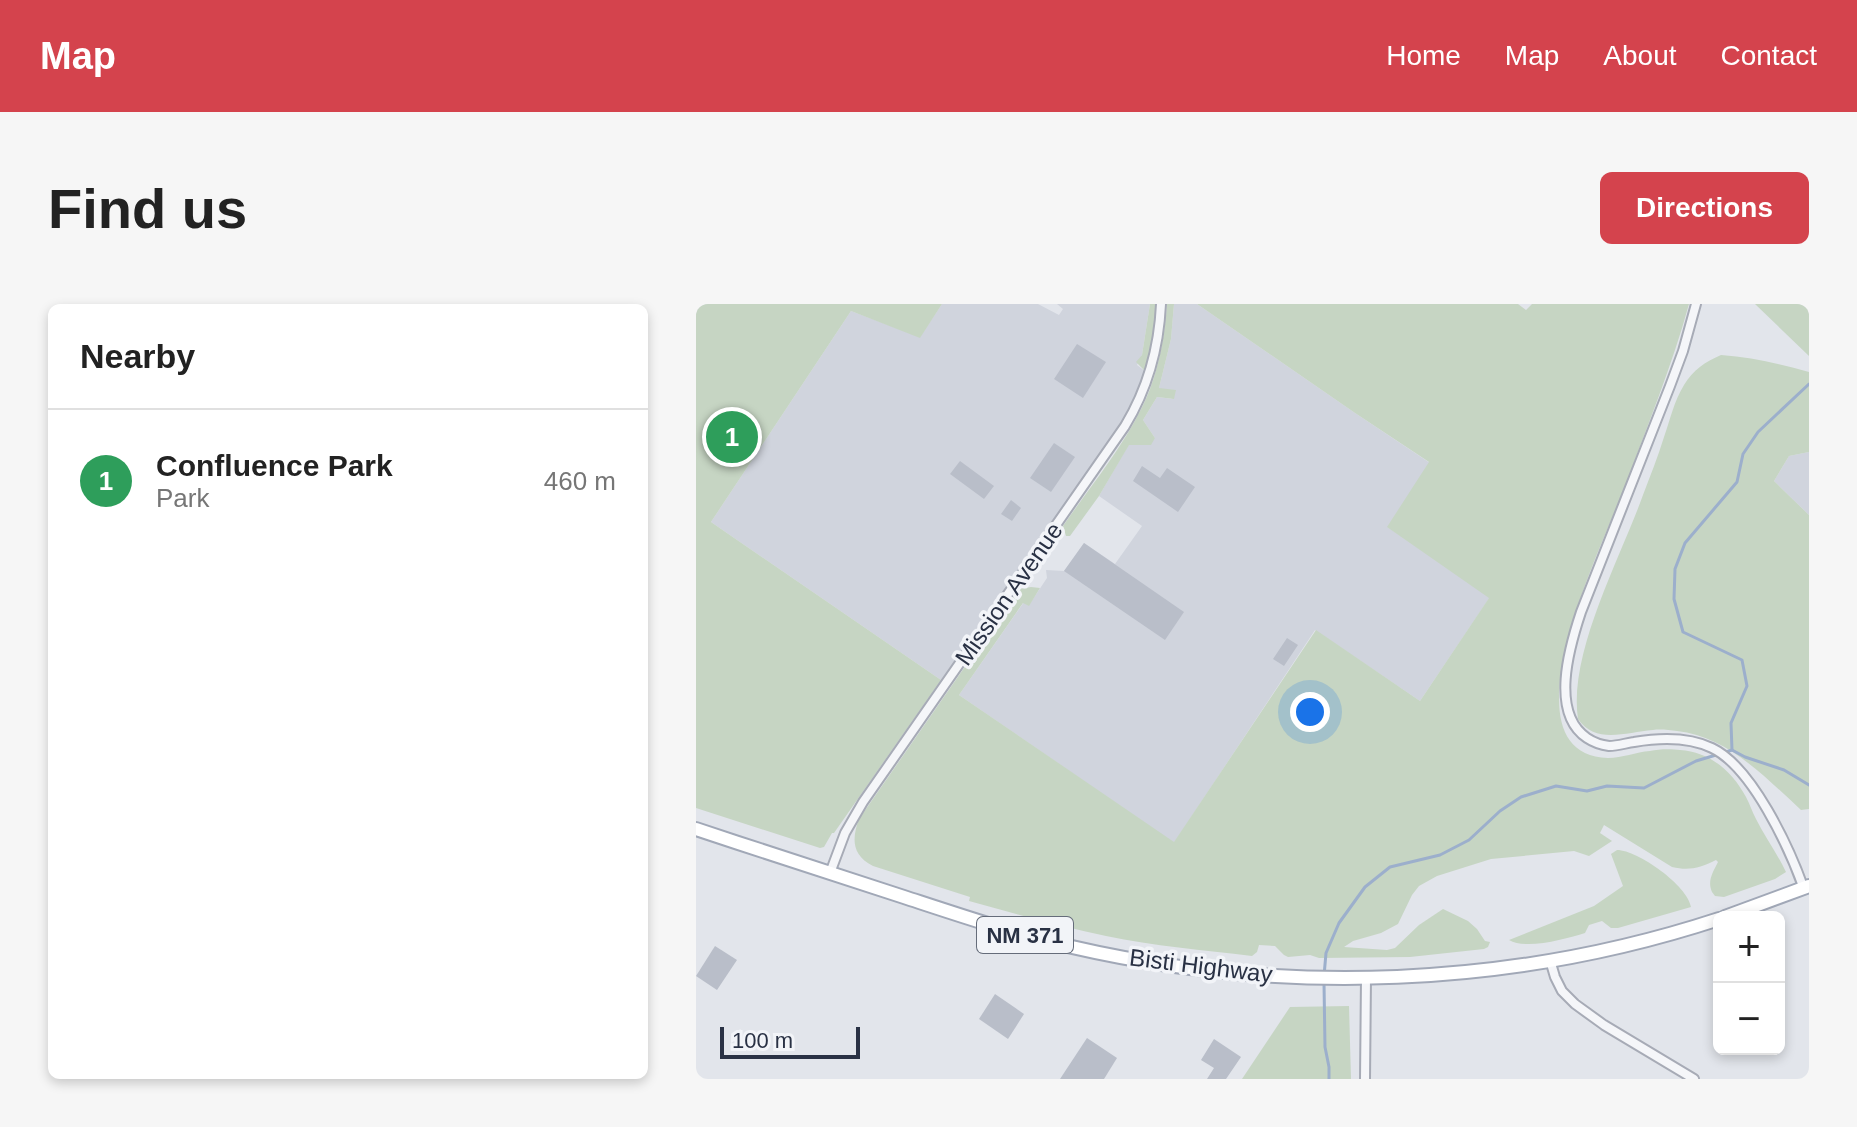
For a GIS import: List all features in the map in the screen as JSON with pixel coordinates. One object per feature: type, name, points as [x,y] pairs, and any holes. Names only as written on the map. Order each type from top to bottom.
[{"type":"main road","name":"Bisti Highway","points":[[696,829],[1045,941],[1108,955],[1237,973],[1366,978],[1450,973],[1550,960],[1634,943],[1713,921]]},
{"type":"main road","name":"Bisti Highway","points":[[1742,911],[1806,888]]},
{"type":"street","name":"Mission Avenue","points":[[830,873],[845,833],[858,810],[1122,433],[1150,373],[1161,304]]},
{"type":"street","points":[[1696,304],[1670,386],[1578,621],[1570,646],[1566,706],[1575,728],[1591,741],[1602,745],[1683,740],[1699,743],[1725,755],[1757,792],[1806,888]]},
{"type":"street","points":[[1550,960],[1562,991],[1575,1004],[1694,1079]]},
{"type":"street","points":[[1365,1079],[1366,978]]},
{"type":"shaded area","points":[[942,304],[1038,304],[1059,315],[1063,309],[1057,304],[1150,304],[1142,355],[1137,365],[1145,371],[1128,411],[941,680],[711,522],[851,311],[920,337]]},
{"type":"shaded area","points":[[1174,304],[1197,304],[1430,463],[1388,527],[1490,597],[1420,701],[1315,630],[1174,843],[959,695],[1024,602],[1029,605],[1047,578],[1046,570],[1064,571],[1084,543],[1115,564],[1142,526],[1099,496],[1129,444],[1155,438],[1143,420],[1157,397],[1173,399],[1159,388],[1171,339]]},
{"type":"shaded area","points":[[1809,452],[1809,515],[1774,481],[1789,456]]},
{"type":"green space","points":[[696,304],[942,304],[920,338],[851,311],[711,522],[941,680],[824,847],[820,848],[696,808]]},
{"type":"green space","points":[[1150,304],[1156,304],[1145,371],[1136,362],[1142,355]]},
{"type":"green space","points":[[1167,304],[1174,304],[1171,339],[1159,388],[1176,390],[1174,399],[1157,397],[1143,420],[1155,438],[1151,445],[1129,445],[1099,496],[1070,536],[1066,536],[1063,526],[1122,443],[1150,389],[1162,347]]},
{"type":"green space","points":[[1197,304],[1518,304],[1526,310],[1532,304],[1689,304],[1659,396],[1582,593],[1568,639],[1560,683],[1561,721],[1576,747],[1608,758],[1673,749],[1701,755],[1719,764],[1740,788],[1786,872],[1724,897],[1715,896],[1710,884],[1718,862],[1716,860],[1694,868],[1672,867],[1604,825],[1600,833],[1612,841],[1589,856],[1574,851],[1491,859],[1437,876],[1419,886],[1398,924],[1344,947],[1395,948],[1419,925],[1443,909],[1477,929],[1485,941],[1490,942],[1484,949],[1410,957],[1319,958],[1310,955],[1288,957],[1275,946],[1259,945],[1252,956],[1106,936],[969,901],[970,897],[866,862],[855,846],[859,819],[1019,589],[1040,588],[1029,606],[1023,603],[959,695],[1174,842],[1316,630],[1420,701],[1489,598],[1387,527],[1429,462]]},
{"type":"green space","points":[[1755,304],[1809,304],[1809,356]]},
{"type":"green space","points":[[1721,355],[1766,361],[1809,372],[1809,452],[1789,456],[1774,481],[1809,515],[1809,809],[1801,810],[1745,760],[1713,741],[1665,730],[1603,734],[1585,727],[1578,719],[1577,693],[1588,635],[1675,404],[1691,375]]},
{"type":"green space","points":[[1617,850],[1637,856],[1661,871],[1681,889],[1691,907],[1618,928],[1611,928],[1602,921],[1589,925],[1585,933],[1546,942],[1525,944],[1509,940],[1594,906],[1623,886],[1611,854]]},
{"type":"green space","points":[[1349,1006],[1351,1079],[1242,1079],[1290,1007]]},
{"type":"building","points":[[1077,344],[1106,362],[1083,398],[1054,379]]},
{"type":"building","points":[[1054,443],[1075,457],[1051,492],[1030,478]]},
{"type":"building","points":[[960,461],[994,486],[984,499],[950,474]]},
{"type":"building","points":[[1142,466],[1160,478],[1167,468],[1195,487],[1178,512],[1133,481]]},
{"type":"building","points":[[1011,500],[1021,508],[1012,521],[1001,514]]},
{"type":"building","points":[[1084,543],[1184,612],[1165,640],[1064,571]]},
{"type":"building","points":[[1287,638],[1298,645],[1284,666],[1273,659]]},
{"type":"building","points":[[715,946],[737,960],[717,990],[696,976]]},
{"type":"building","points":[[995,994],[1024,1014],[1008,1039],[979,1019]]},
{"type":"building","points":[[1087,1038],[1117,1058],[1104,1079],[1060,1079]]},
{"type":"building","points":[[1214,1039],[1241,1057],[1226,1079],[1207,1079],[1214,1068],[1201,1060]]},
{"type":"waterway","points":[[1732,750],[1731,723],[1747,686],[1742,660],[1683,632],[1674,599],[1675,569],[1685,543],[1737,482],[1743,454],[1758,432],[1809,384]]},
{"type":"waterway","points":[[1723,753],[1732,750],[1784,770],[1809,785]]},
{"type":"waterway","points":[[1324,976],[1326,953],[1339,923],[1365,887],[1390,867],[1440,855],[1469,840],[1500,811],[1521,797],[1556,786],[1587,791],[1607,786],[1644,788],[1696,761],[1716,755]]},
{"type":"waterway","points":[[1324,983],[1329,1079]]},
{"type":"place","name":"Confluence Park","points":[[732,437]]}]
